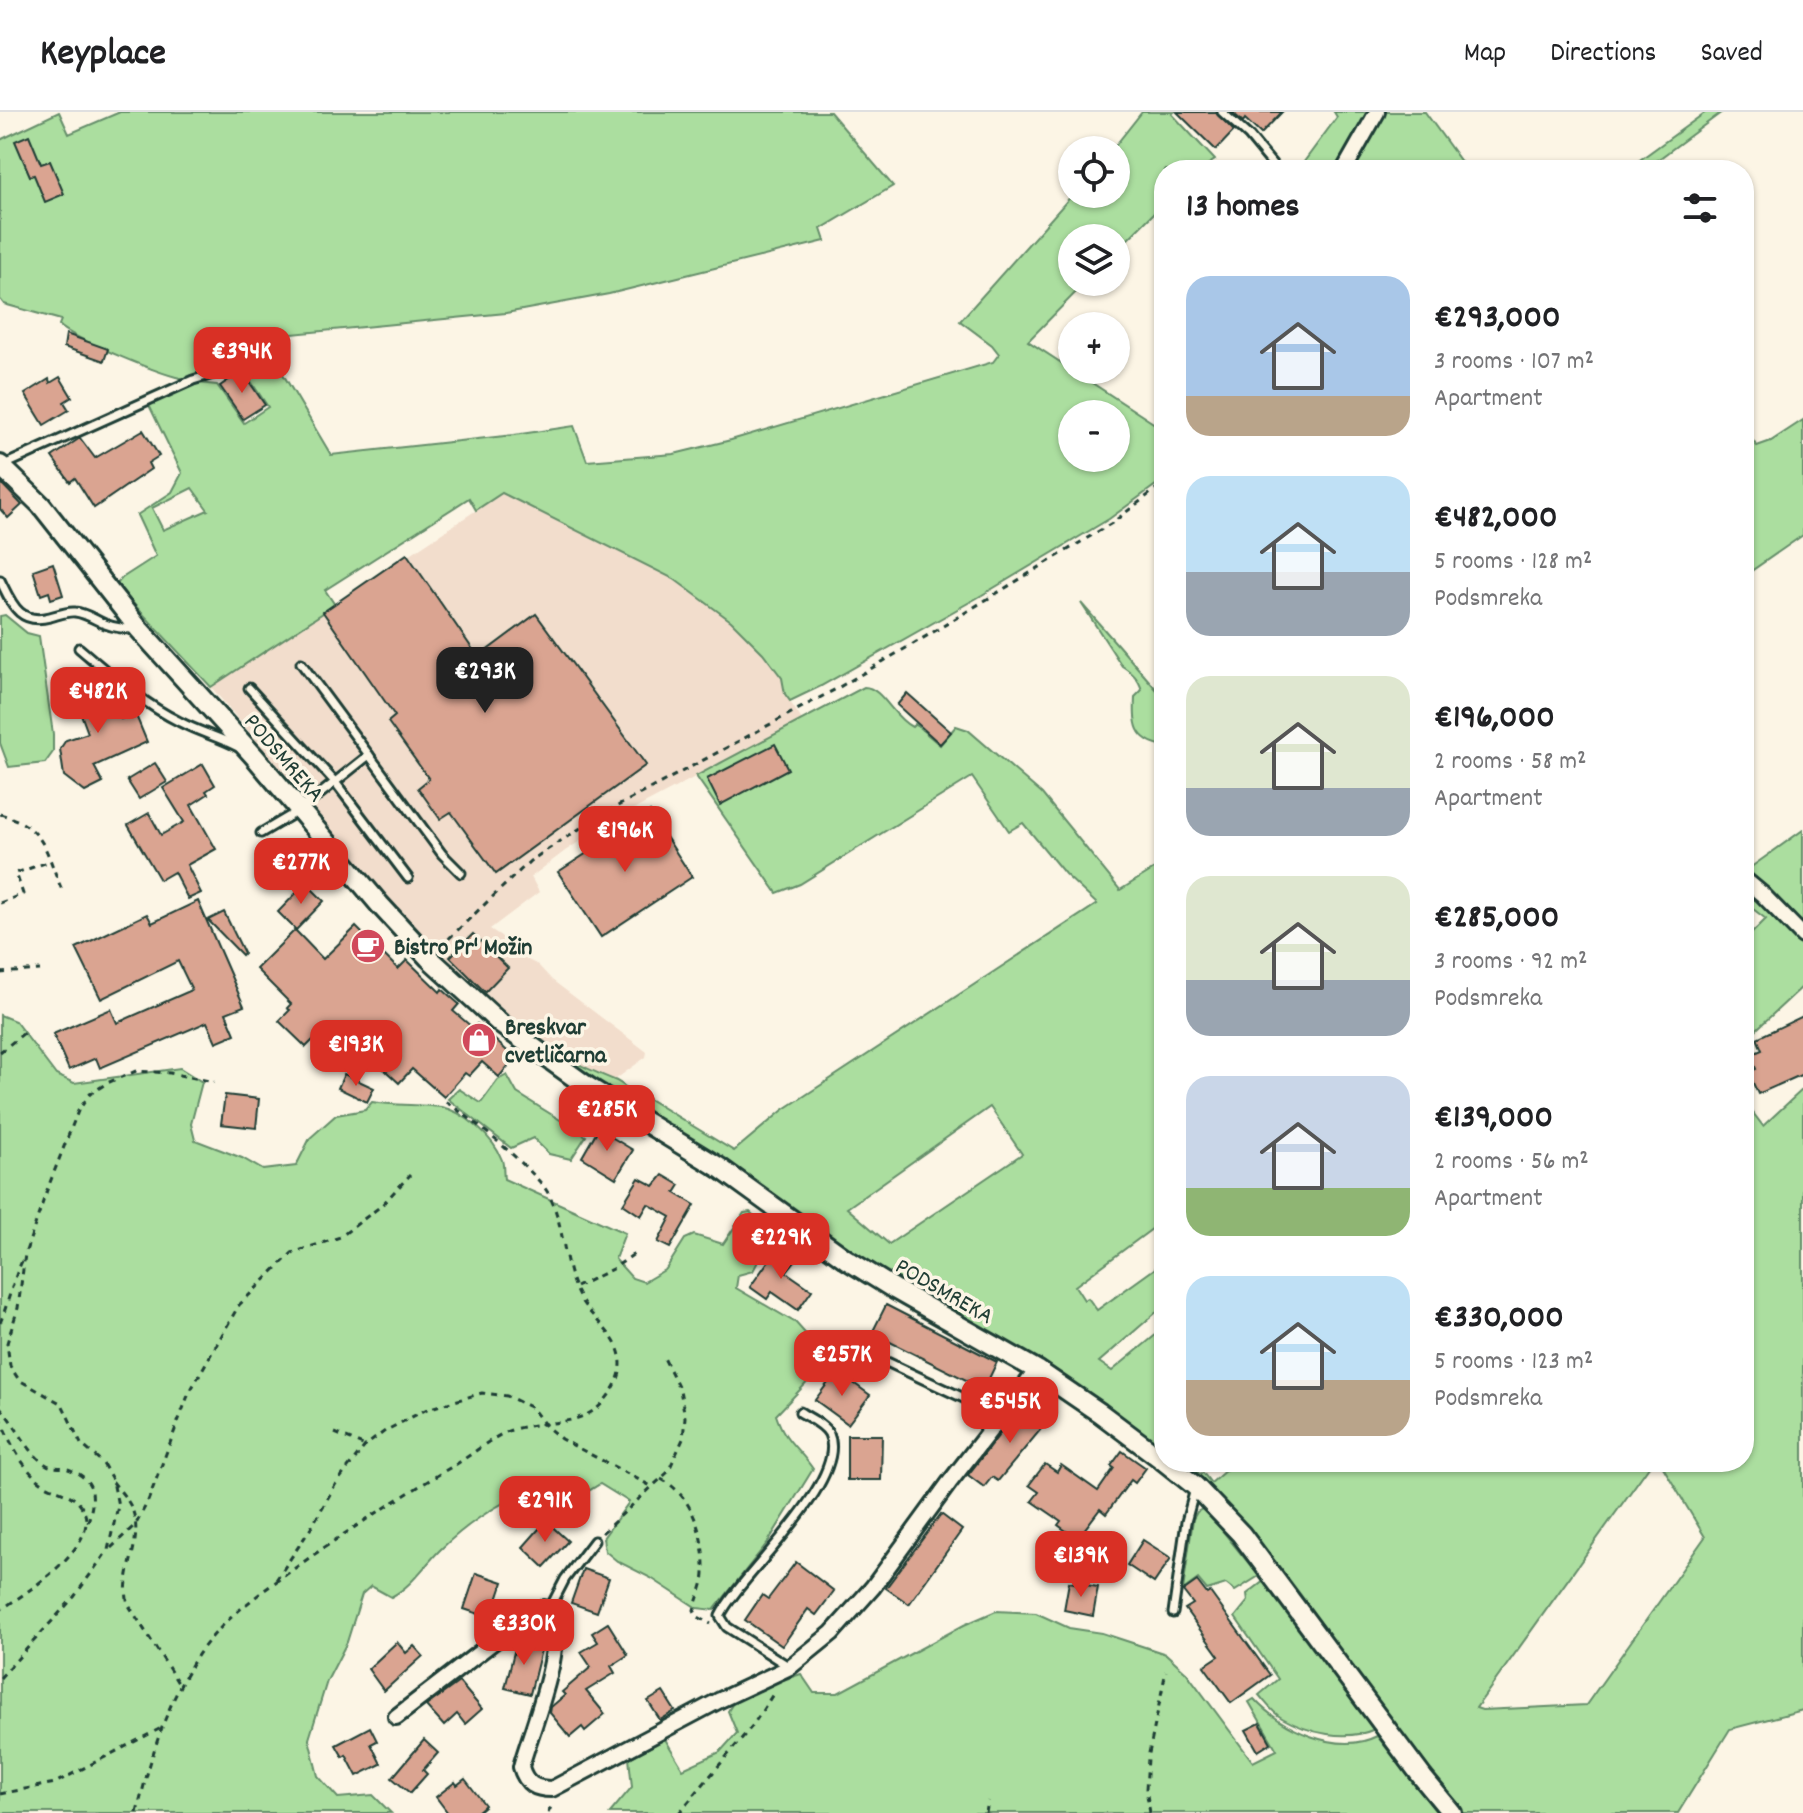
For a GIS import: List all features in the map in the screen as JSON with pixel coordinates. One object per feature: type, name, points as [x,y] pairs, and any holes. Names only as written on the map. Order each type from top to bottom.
[{"type":"street","points":[[1350,160],[1377,112]]},
{"type":"street","name":"PODSMREKA","points":[[1,466],[41,505],[139,629],[254,756],[380,905],[429,958],[502,1025],[562,1069],[720,1168],[871,1275],[1037,1370],[1154,1454]]},
{"type":"street","points":[[1754,887],[1803,936]]},
{"type":"street","points":[[396,1717],[537,1608],[549,1610],[554,1634],[549,1683],[521,1767],[524,1779],[541,1789],[552,1789],[720,1700],[790,1667],[832,1633],[873,1587],[1037,1370]]},
{"type":"street","name":"PODSMREKA","points":[[1177,1472],[1195,1486],[1241,1534],[1452,1813]]},
{"type":"lane","points":[[1222,112],[1249,136],[1269,160]]},
{"type":"lane","points":[[1,466],[193,380],[227,370]]},
{"type":"lane","points":[[0,580],[12,604],[27,618],[37,620],[74,612],[121,629],[139,629]]},
{"type":"lane","points":[[79,648],[128,690],[181,723],[215,735],[254,756]]},
{"type":"lane","points":[[301,663],[442,854],[461,873]]},
{"type":"lane","points":[[249,688],[335,782],[408,878]]},
{"type":"lane","points":[[261,833],[300,810],[369,755]]},
{"type":"lane","points":[[872,1355],[1002,1416]]},
{"type":"lane","points":[[790,1667],[727,1627],[720,1616],[800,1514],[814,1494],[826,1467],[831,1452],[829,1435],[823,1426],[800,1412]]},
{"type":"lane","points":[[1173,1613],[1186,1522],[1195,1486]]},
{"type":"lane","points":[[549,1610],[565,1579],[594,1541]]},
{"type":"path","points":[[429,958],[530,861],[599,816],[836,689],[930,634],[1112,523],[1154,491]]},
{"type":"path","points":[[0,814],[24,823],[45,845],[62,890]]},
{"type":"path","points":[[0,903],[23,894],[16,873],[52,861]]},
{"type":"path","points":[[0,973],[40,970]]},
{"type":"path","points":[[0,1052],[24,1033]]},
{"type":"path","points":[[0,1323],[15,1274],[78,1111],[90,1094],[136,1071],[170,1073],[214,1082]]},
{"type":"path","points":[[137,1813],[147,1774],[180,1686],[209,1640],[243,1607],[343,1533],[453,1467],[485,1442],[512,1429],[583,1416],[604,1403],[616,1385],[621,1369],[620,1354],[613,1340],[582,1301],[548,1192],[501,1145],[444,1101]]},
{"type":"path","points":[[0,1678],[74,1597],[108,1550],[136,1524],[148,1501],[189,1393],[239,1305],[292,1253],[340,1237],[381,1206],[410,1175]]},
{"type":"path","points":[[25,1254],[18,1308],[7,1343],[10,1366],[19,1380],[62,1404],[81,1444],[102,1462],[131,1506],[136,1524],[124,1589],[128,1604],[180,1686]]},
{"type":"path","points":[[576,1287],[634,1254]]},
{"type":"path","points":[[594,1541],[668,1472],[683,1439],[685,1417],[680,1390],[662,1354]]},
{"type":"path","points":[[273,1583],[311,1528],[335,1485],[365,1446],[385,1431],[427,1409],[482,1393],[507,1396],[532,1408],[561,1439],[651,1486]]},
{"type":"path","points":[[0,1407],[35,1454],[48,1466],[64,1468],[82,1476],[92,1489],[94,1500],[78,1546],[48,1575],[0,1610]]},
{"type":"path","points":[[0,1418],[22,1462],[48,1487],[67,1492],[83,1508],[86,1525]]},
{"type":"path","points":[[335,1433],[365,1446]]},
{"type":"path","points":[[661,1479],[675,1486],[684,1496],[701,1540],[705,1575],[694,1610],[698,1617],[727,1627]]},
{"type":"path","points":[[108,1550],[118,1506],[113,1481]]},
{"type":"path","points":[[1150,1813],[1146,1789],[1148,1758],[1166,1671]]},
{"type":"path","points":[[679,1813],[753,1725],[766,1704]]},
{"type":"path","points":[[0,1794],[55,1783],[163,1727]]},
{"type":"path","points":[[986,1813],[988,1801]]},
{"type":"shaded area","points":[[502,493],[674,579],[731,621],[763,653],[782,678],[785,694],[802,720],[603,826],[565,851],[531,877],[539,892],[490,929],[518,955],[538,965],[552,980],[647,1052],[646,1057],[605,1087],[503,1022],[413,933],[346,847],[211,687]]},
{"type":"green space","points":[[59,112],[69,134],[120,112],[830,112],[893,186],[821,229],[825,241],[609,294],[506,313],[261,337],[331,455],[574,426],[587,461],[674,454],[993,362],[999,354],[992,345],[960,321],[1061,208],[1130,208],[1130,136],[1123,136],[1142,112],[1174,112],[1172,114],[1215,160],[1154,160],[1154,213],[1130,237],[1130,224],[1058,224],[1058,296],[1072,296],[1028,341],[1058,361],[1058,384],[1094,384],[1118,400],[1058,400],[1058,472],[1130,472],[1130,408],[1154,423],[1154,486],[1109,519],[977,598],[790,701],[785,694],[782,678],[763,653],[731,621],[674,579],[502,493],[476,510],[469,498],[325,590],[335,605],[211,687],[116,585],[156,556],[137,515],[172,492],[182,473],[148,403],[198,383],[217,385],[244,423],[268,407],[242,368],[233,363],[198,377],[175,377],[81,339],[59,325],[61,320],[4,304],[0,299],[0,140]],"holes":[[[192,488],[208,510],[163,530],[152,508]]]},
{"type":"green space","points":[[1334,112],[1372,112],[1345,160],[1305,160],[1337,117]]},
{"type":"green space","points":[[1383,112],[1425,112],[1460,160],[1356,160]]},
{"type":"green space","points":[[1706,112],[1722,112],[1657,160],[1640,160]]},
{"type":"green space","points":[[1803,420],[1803,535],[1754,569],[1754,442],[1757,446],[1771,441]]},
{"type":"green space","points":[[1081,603],[1154,687],[1154,743],[1141,735],[1138,729],[1135,697],[1142,690],[1135,676],[1122,666]]},
{"type":"green space","points":[[5,615],[27,633],[39,636],[53,734],[53,752],[45,763],[9,767],[0,743],[0,616]]},
{"type":"green space","points":[[864,687],[876,692],[905,723],[912,727],[915,724],[940,745],[956,726],[968,730],[1042,794],[1120,890],[1154,869],[1154,1227],[1075,1286],[1084,1300],[1088,1298],[1097,1310],[1154,1269],[1154,1314],[1099,1362],[1112,1371],[1154,1336],[1154,1442],[1016,1346],[879,1271],[724,1159],[576,1066],[577,1063],[617,1081],[734,1151],[783,1110],[1097,904],[1065,874],[1023,823],[1009,831],[972,777],[800,884],[777,893],[696,776]],"holes":[[[990,1107],[1022,1154],[889,1244],[847,1208]]]},
{"type":"green space","points":[[1803,830],[1803,929],[1754,882],[1754,865]]},
{"type":"green space","points":[[1754,895],[1803,944],[1803,986],[1754,1032],[1754,931],[1766,919],[1754,910]]},
{"type":"green space","points":[[0,1015],[15,1021],[56,1075],[74,1083],[180,1068],[202,1082],[191,1124],[195,1140],[242,1158],[263,1170],[296,1166],[310,1138],[336,1115],[365,1110],[372,1102],[450,1110],[468,1120],[492,1143],[502,1160],[504,1179],[625,1233],[615,1259],[632,1278],[644,1282],[666,1269],[685,1239],[694,1235],[723,1244],[744,1213],[750,1212],[773,1233],[753,1271],[738,1275],[736,1288],[796,1323],[821,1351],[817,1372],[776,1415],[788,1438],[813,1469],[768,1542],[714,1610],[697,1608],[605,1551],[603,1538],[629,1502],[600,1484],[563,1502],[523,1493],[489,1511],[460,1532],[398,1593],[391,1597],[371,1586],[362,1594],[347,1642],[327,1681],[309,1739],[318,1776],[338,1798],[373,1795],[391,1813],[0,1813]]},
{"type":"green space","points":[[507,1075],[517,1093],[586,1136],[571,1159],[549,1154],[533,1138],[511,1148],[448,1099],[459,1089],[481,1103],[498,1080]]},
{"type":"green space","points":[[1803,1089],[1803,1710],[1730,1729],[1678,1813],[1464,1813],[1393,1725],[1260,1543],[1192,1472],[1203,1473],[1211,1483],[1224,1472],[1645,1472],[1476,1708],[1586,1705],[1705,1537],[1666,1472],[1754,1472],[1754,1114],[1763,1126]]},
{"type":"green space","points":[[1204,1508],[1259,1576],[1235,1591],[1226,1584],[1207,1590],[1198,1579],[1183,1590],[1193,1519]]},
{"type":"green space","points":[[1264,1581],[1375,1729],[1352,1735],[1315,1732],[1279,1716],[1259,1695],[1278,1679],[1235,1617],[1248,1601],[1247,1594]]},
{"type":"green space","points":[[996,1611],[1036,1613],[1069,1628],[1102,1633],[1166,1654],[1186,1672],[1253,1762],[1277,1750],[1249,1702],[1254,1699],[1279,1720],[1311,1736],[1345,1743],[1377,1736],[1437,1813],[610,1813],[632,1787],[629,1758],[665,1739],[683,1769],[720,1752],[737,1733],[728,1711],[738,1695],[801,1674],[814,1693],[838,1693]]},
{"type":"building","points":[[1177,112],[1216,112],[1234,131],[1216,150]]},
{"type":"building","points":[[1232,112],[1282,112],[1261,134]]},
{"type":"building","points":[[29,135],[41,164],[50,161],[64,194],[45,202],[15,141]]},
{"type":"building","points":[[66,334],[108,349],[104,361],[64,347]]},
{"type":"building","points":[[242,371],[265,405],[243,419],[220,386]]},
{"type":"building","points":[[60,377],[72,397],[64,402],[69,410],[44,425],[25,394],[49,379],[50,383]]},
{"type":"building","points":[[143,430],[159,456],[148,463],[151,469],[94,508],[75,478],[70,482],[52,457],[80,438],[95,458]]},
{"type":"building","points":[[0,482],[22,505],[8,518],[0,509]]},
{"type":"building","points":[[407,554],[478,657],[536,614],[646,765],[496,874],[451,812],[440,819],[418,788],[429,779],[388,722],[395,716],[323,612]]},
{"type":"building","points":[[53,563],[63,595],[51,599],[49,592],[41,595],[33,570]]},
{"type":"building","points":[[101,676],[121,719],[135,713],[147,742],[94,766],[103,783],[85,792],[64,776],[60,749],[66,740],[88,733],[74,686]]},
{"type":"building","points":[[907,693],[951,732],[940,744],[897,705]]},
{"type":"building","points":[[775,744],[788,769],[720,805],[707,779]]},
{"type":"building","points":[[155,763],[167,782],[139,799],[127,780]]},
{"type":"building","points":[[203,764],[215,785],[206,791],[208,794],[191,805],[216,849],[187,865],[201,893],[188,899],[174,872],[160,880],[128,825],[149,813],[161,835],[184,822],[163,788]]},
{"type":"building","points":[[650,812],[692,877],[601,937],[558,872]]},
{"type":"building","points":[[306,883],[324,901],[296,930],[278,912]]},
{"type":"building","points":[[198,901],[244,1006],[226,1013],[235,1034],[216,1042],[207,1022],[100,1068],[96,1058],[69,1070],[53,1034],[111,1009],[117,1023],[192,990],[178,961],[101,999],[76,948],[147,914],[152,923]]},
{"type":"building","points":[[224,912],[244,953],[242,955],[208,920]]},
{"type":"building","points":[[356,927],[398,969],[407,960],[440,992],[442,989],[459,1004],[453,1011],[473,1028],[477,1024],[515,1058],[499,1077],[482,1062],[469,1076],[465,1073],[444,1097],[412,1069],[399,1083],[361,1048],[351,1059],[322,1031],[306,1047],[279,1021],[290,1010],[287,1008],[291,1004],[256,969],[295,930],[323,959]]},
{"type":"building","points":[[473,934],[508,968],[485,992],[450,957]]},
{"type":"building","points":[[1803,1016],[1803,1074],[1758,1094],[1754,1085],[1754,1053],[1762,1050],[1757,1038]]},
{"type":"building","points":[[344,1074],[374,1088],[367,1102],[338,1088]]},
{"type":"building","points":[[225,1095],[259,1099],[256,1128],[221,1124]]},
{"type":"building","points":[[598,1129],[633,1150],[616,1178],[582,1157]]},
{"type":"building","points":[[663,1175],[680,1185],[675,1193],[695,1205],[670,1248],[658,1242],[671,1217],[648,1204],[641,1216],[623,1204],[639,1178],[654,1186]]},
{"type":"building","points":[[777,1249],[795,1261],[786,1272],[812,1290],[798,1310],[772,1292],[767,1299],[750,1287]]},
{"type":"building","points":[[886,1305],[997,1362],[984,1389],[872,1333]]},
{"type":"building","points":[[837,1371],[870,1395],[848,1424],[815,1400]]},
{"type":"building","points":[[1032,1401],[1051,1417],[998,1481],[992,1477],[984,1487],[968,1475],[1006,1426],[1009,1428]]},
{"type":"building","points":[[847,1435],[882,1435],[881,1480],[847,1480]]},
{"type":"building","points":[[1122,1451],[1146,1468],[1135,1483],[1131,1480],[1106,1514],[1100,1509],[1077,1539],[1058,1525],[1061,1521],[1032,1501],[1039,1492],[1029,1485],[1045,1464],[1057,1472],[1061,1465],[1098,1491]]},
{"type":"building","points":[[941,1514],[962,1530],[909,1604],[886,1588]]},
{"type":"building","points":[[546,1521],[568,1541],[544,1567],[523,1547]]},
{"type":"building","points":[[1143,1540],[1171,1558],[1154,1583],[1127,1565]]},
{"type":"building","points":[[796,1562],[834,1591],[816,1615],[808,1609],[782,1646],[745,1620],[762,1595],[768,1599]]},
{"type":"building","points":[[583,1569],[609,1578],[597,1612],[571,1603]]},
{"type":"building","points":[[476,1573],[503,1582],[491,1618],[464,1609]]},
{"type":"building","points":[[1197,1581],[1207,1594],[1210,1592],[1270,1675],[1231,1703],[1204,1666],[1219,1656],[1185,1609],[1193,1604],[1183,1591]]},
{"type":"building","points":[[1069,1582],[1098,1587],[1093,1616],[1064,1610]]},
{"type":"building","points":[[608,1623],[628,1655],[611,1666],[615,1673],[586,1691],[605,1714],[585,1731],[582,1727],[570,1737],[550,1713],[551,1707],[565,1695],[562,1692],[591,1667],[581,1652],[598,1642],[592,1633]]},
{"type":"building","points":[[517,1640],[542,1646],[530,1694],[505,1688]]},
{"type":"building","points":[[397,1642],[406,1653],[414,1646],[423,1656],[384,1691],[368,1669]]},
{"type":"building","points":[[459,1682],[482,1709],[465,1724],[457,1714],[444,1726],[426,1706]]},
{"type":"building","points":[[663,1692],[675,1711],[660,1720],[648,1701]]},
{"type":"building","points":[[1260,1723],[1271,1743],[1258,1751],[1246,1730]]},
{"type":"building","points":[[370,1727],[377,1741],[371,1744],[381,1764],[357,1776],[346,1755],[343,1757],[336,1745]]},
{"type":"building","points":[[424,1740],[438,1753],[423,1770],[427,1774],[410,1793],[392,1778]]},
{"type":"building","points":[[465,1779],[485,1805],[476,1813],[448,1813],[436,1797],[455,1782],[457,1785]]},
{"type":"place","name":"Bistro Pr' Možin","points":[[368,946]]},
{"type":"place","name":"Breskvar cvetličarna","points":[[479,1040]]}]
